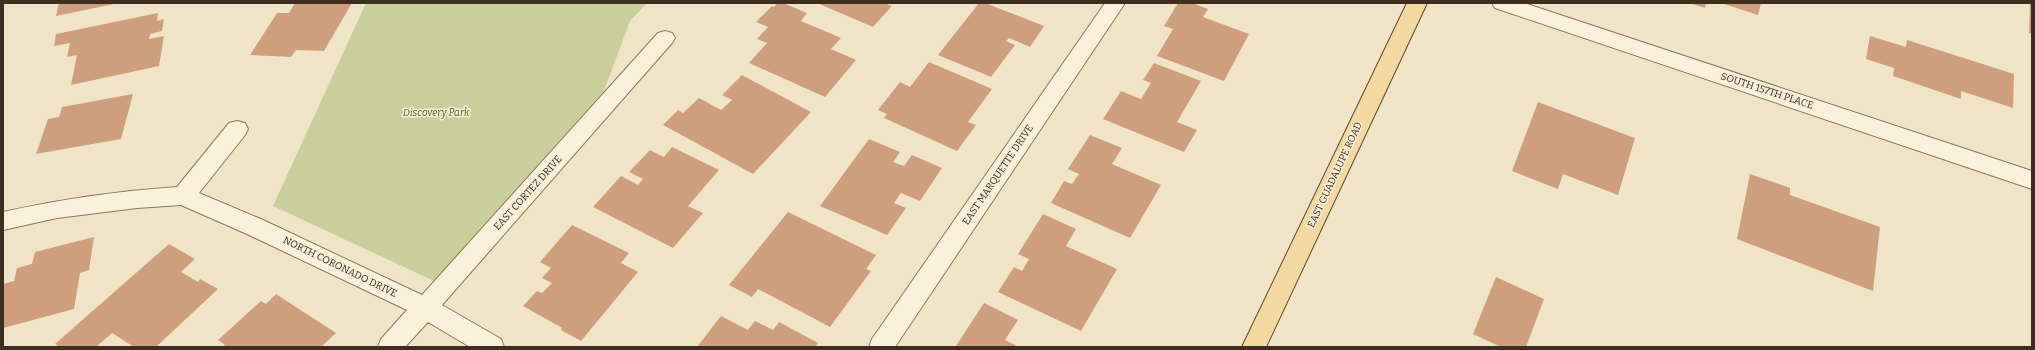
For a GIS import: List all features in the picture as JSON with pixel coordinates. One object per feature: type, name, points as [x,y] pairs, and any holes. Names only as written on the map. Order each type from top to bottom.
[{"type":"main road","name":"EAST GUADALUPE ROAD","points":[[1254,347],[1417,3]]},
{"type":"street","name":"EAST MARQUETTE DRIVE","points":[[881,347],[1115,3]]},
{"type":"street","name":"SOUTH 157TH PLACE","points":[[1502,3],[2032,180]]},
{"type":"street","name":"EAST CORTEZ DRIVE","points":[[390,347],[666,38]]},
{"type":"street","points":[[183,196],[237,129]]},
{"type":"street","name":"NORTH CORONADO DRIVE","points":[[3,221],[58,209],[137,199],[183,196],[255,227],[426,308],[492,347]]},
{"type":"green space","name":"Discovery Park","points":[[366,3],[647,3],[630,21],[604,91],[434,281],[273,206]]},
{"type":"building","points":[[59,3],[114,3],[114,4],[56,16]]},
{"type":"building","points":[[295,3],[352,3],[324,51],[296,50],[291,57],[250,55],[277,13],[289,13]]},
{"type":"building","points":[[777,3],[783,3],[807,13],[801,21],[841,38],[831,49],[856,60],[825,97],[749,63],[767,43],[757,39],[768,27],[756,22]]},
{"type":"building","points":[[817,3],[884,3],[892,6],[873,27]]},
{"type":"building","points":[[979,3],[985,3],[1044,26],[1030,47],[1009,38],[1006,41],[1015,45],[991,77],[938,55]]},
{"type":"building","points":[[1178,3],[1192,3],[1208,9],[1203,17],[1249,34],[1224,81],[1157,56],[1173,29],[1164,26]]},
{"type":"building","points":[[1689,3],[1706,3],[1705,8]]},
{"type":"building","points":[[1721,3],[1761,3],[1758,15]]},
{"type":"building","points":[[2030,3],[2032,3],[2032,34],[2029,33]]},
{"type":"building","points":[[158,13],[157,21],[164,19],[162,31],[150,34],[149,39],[164,36],[159,66],[71,85],[77,55],[67,57],[70,43],[54,46],[56,34]]},
{"type":"building","points":[[1870,36],[1906,47],[1907,40],[2014,74],[2013,108],[1961,91],[1961,99],[1893,76],[1894,68],[1866,59]]},
{"type":"building","points":[[929,62],[992,89],[968,122],[976,125],[957,151],[884,118],[887,114],[878,110],[900,82],[910,87]]},
{"type":"building","points":[[1154,63],[1201,81],[1177,122],[1197,130],[1184,152],[1103,119],[1121,91],[1141,99],[1151,83],[1143,80]]},
{"type":"building","points":[[742,75],[811,112],[753,174],[663,125],[678,110],[683,113],[699,98],[721,110],[732,100],[722,95]]},
{"type":"building","points":[[133,94],[121,139],[36,154],[48,119],[59,117],[62,107]]},
{"type":"building","points":[[1538,102],[1635,138],[1618,195],[1563,174],[1558,189],[1512,171]]},
{"type":"building","points":[[1090,135],[1122,148],[1112,164],[1161,185],[1130,238],[1051,203],[1064,181],[1072,184],[1079,174],[1068,169]]},
{"type":"building","points":[[869,139],[900,152],[893,162],[904,166],[912,155],[942,168],[920,201],[901,193],[894,203],[906,208],[887,235],[820,206]]},
{"type":"building","points":[[672,147],[719,170],[688,206],[703,213],[673,248],[593,207],[621,176],[638,185],[643,179],[629,172],[650,150],[664,157]]},
{"type":"building","points":[[1750,174],[1790,188],[1790,195],[1880,227],[1873,291],[1737,239]]},
{"type":"building","points":[[788,212],[876,255],[866,269],[871,271],[830,327],[758,289],[752,297],[729,285]]},
{"type":"building","points":[[1043,214],[1076,229],[1066,246],[1117,269],[1081,331],[998,292],[1014,267],[1022,271],[1029,259],[1018,254]]},
{"type":"building","points":[[572,225],[629,253],[621,263],[638,272],[581,341],[561,330],[562,328],[523,306],[537,291],[542,293],[552,283],[542,278],[551,268],[540,262]]},
{"type":"building","points":[[94,237],[89,270],[80,273],[74,309],[3,328],[3,284],[14,281],[17,268],[32,264],[35,252]]},
{"type":"building","points":[[169,244],[195,259],[181,272],[198,282],[200,279],[218,289],[156,347],[134,347],[112,333],[96,347],[59,347],[55,344]]},
{"type":"building","points":[[1496,277],[1544,299],[1526,347],[1501,347],[1473,334]]},
{"type":"building","points":[[276,294],[336,333],[321,347],[222,347],[225,345],[218,340],[261,301],[266,304]]},
{"type":"building","points":[[984,303],[1018,320],[1005,340],[1019,347],[956,346]]},
{"type":"building","points":[[721,316],[748,330],[755,321],[773,330],[779,322],[818,343],[815,347],[697,347]]}]
